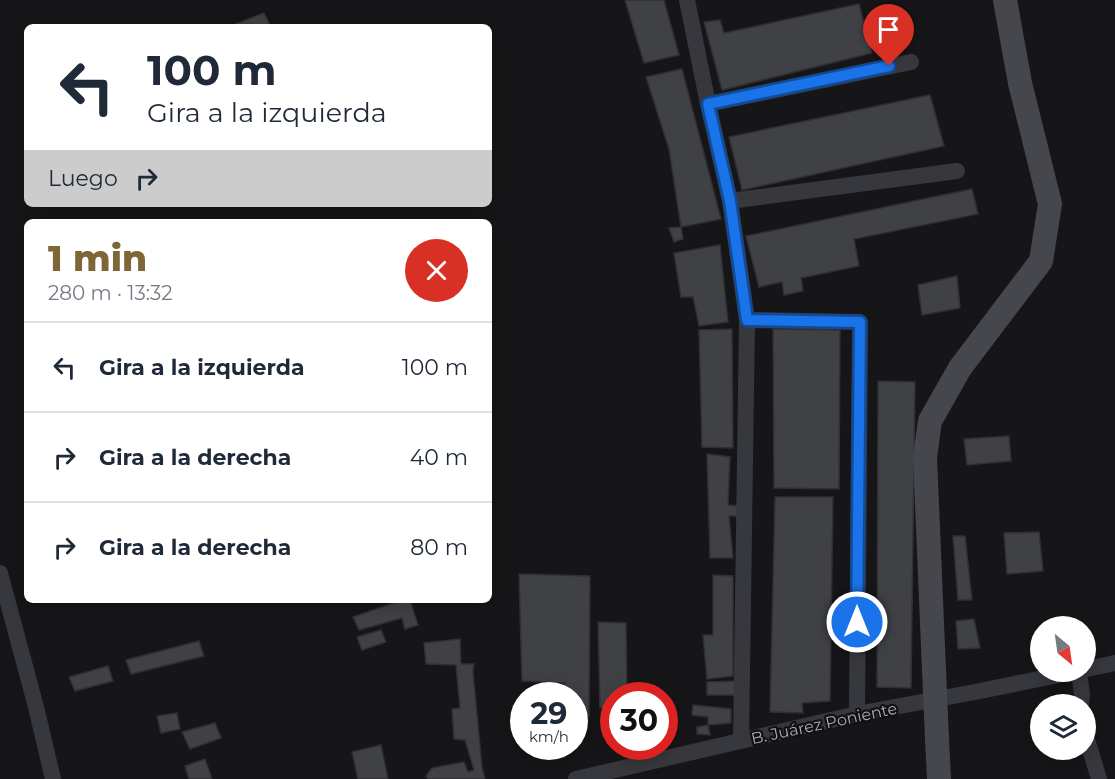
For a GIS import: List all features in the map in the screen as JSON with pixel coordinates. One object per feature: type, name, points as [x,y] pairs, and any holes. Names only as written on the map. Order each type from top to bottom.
[{"type":"main road","points":[[939,779],[924,457],[930,421],[960,368],[1041,261],[1050,204],[1020,83],[1005,0]]},
{"type":"street","points":[[687,0],[730,201],[747,320],[741,741]]},
{"type":"street","points":[[708,104],[911,62]]},
{"type":"street","points":[[730,201],[957,171]]},
{"type":"street","points":[[747,320],[860,322],[857,714]]},
{"type":"street","points":[[0,573],[53,779]]},
{"type":"street","points":[[1096,667],[1115,663]]},
{"type":"street","name":"B. Juárez Poniente","points":[[576,779],[857,714],[1030,681]]},
{"type":"street","points":[[1093,760],[1099,779]]},
{"type":"building","points":[[625,0],[664,0],[679,55],[644,63]]},
{"type":"building","points":[[859,4],[872,53],[722,90],[704,22],[720,20],[724,33]]},
{"type":"building","points":[[264,13],[270,24],[236,24]]},
{"type":"building","points":[[682,69],[721,219],[681,227],[669,149],[646,77]]},
{"type":"building","points":[[930,95],[944,146],[742,190],[729,137]]},
{"type":"building","points":[[972,189],[978,214],[854,239],[859,266],[801,278],[803,291],[784,295],[782,282],[759,287],[746,236]]},
{"type":"building","points":[[681,227],[683,239],[674,242],[669,228]]},
{"type":"building","points":[[720,245],[728,322],[699,326],[693,297],[681,297],[674,253]]},
{"type":"building","points":[[957,276],[960,308],[922,315],[918,285]]},
{"type":"building","points":[[732,329],[733,448],[702,447],[699,330]]},
{"type":"building","points":[[773,329],[840,330],[839,489],[774,488]]},
{"type":"building","points":[[878,381],[915,382],[911,688],[877,687]]},
{"type":"building","points":[[1009,436],[1011,461],[967,465],[964,439]]},
{"type":"building","points":[[707,454],[730,457],[728,505],[742,506],[743,516],[729,516],[733,558],[710,558]]},
{"type":"building","points":[[775,497],[833,497],[830,701],[802,703],[803,713],[770,712]]},
{"type":"building","points":[[1039,532],[1043,571],[1007,574],[1004,533]]},
{"type":"building","points":[[953,536],[965,536],[972,600],[958,600]]},
{"type":"building","points":[[519,574],[590,576],[589,717],[588,682],[522,681]]},
{"type":"building","points":[[713,575],[733,576],[733,676],[707,679],[703,635],[713,635]]},
{"type":"building","points":[[393,603],[411,603],[418,625],[405,629],[402,618],[359,630],[353,617]]},
{"type":"building","points":[[974,619],[980,648],[958,649],[956,621]]},
{"type":"building","points":[[598,622],[626,623],[627,682],[600,682],[600,708]]},
{"type":"building","points":[[381,630],[386,642],[362,650],[357,637]]},
{"type":"building","points":[[460,639],[461,664],[474,664],[482,767],[485,779],[428,779],[426,776],[432,768],[464,762],[468,772],[474,770],[465,740],[454,739],[452,709],[460,708],[456,665],[426,664],[424,643]]},
{"type":"building","points":[[199,641],[204,656],[131,674],[126,660]]},
{"type":"building","points":[[108,666],[113,681],[75,691],[69,677]]},
{"type":"building","points":[[740,681],[740,695],[707,695],[707,682]]},
{"type":"building","points":[[693,705],[731,709],[731,723],[708,725],[708,717],[692,715]]},
{"type":"building","points":[[177,713],[180,729],[161,733],[157,716]]},
{"type":"building","points":[[215,723],[221,738],[190,749],[182,732]]},
{"type":"building","points":[[708,725],[710,735],[697,734],[697,727]]},
{"type":"building","points":[[381,745],[388,779],[358,779],[352,752]]},
{"type":"building","points":[[205,759],[212,779],[189,779],[185,766]]},
{"type":"route","points":[[857,622],[860,322],[747,320],[730,201],[708,104],[889,66]]}]
